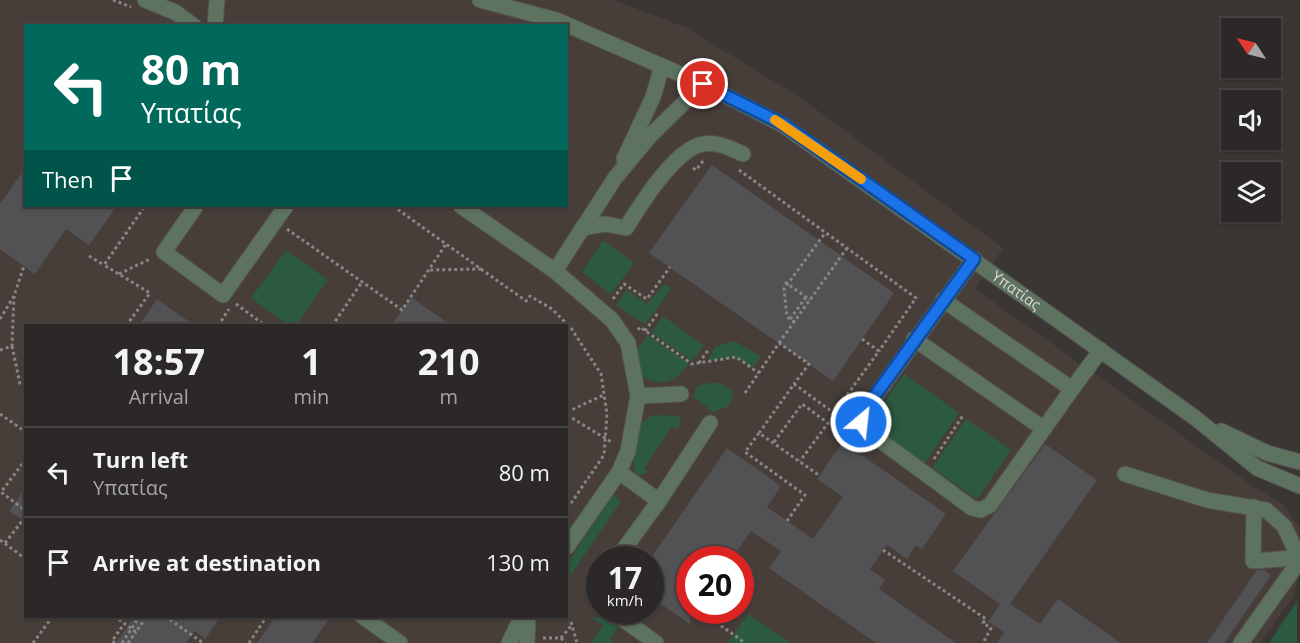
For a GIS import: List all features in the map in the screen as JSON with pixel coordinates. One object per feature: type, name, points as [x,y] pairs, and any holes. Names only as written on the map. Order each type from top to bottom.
[{"type":"lane","points":[[145,0],[171,6],[192,24]]},
{"type":"lane","points":[[215,24],[217,0]]},
{"type":"lane","name":"Υπατίας","points":[[480,0],[565,24]]},
{"type":"lane","name":"Υπατίας","points":[[568,25],[703,84],[783,124],[1194,417],[1257,468],[1300,486]]},
{"type":"lane","points":[[615,178],[653,97],[662,66]]},
{"type":"lane","points":[[555,272],[615,178],[650,136],[703,84]]},
{"type":"lane","points":[[582,228],[605,225],[626,228],[650,192],[669,169],[699,145],[722,144],[739,160]]},
{"type":"lane","points":[[195,207],[164,252],[228,299],[275,220],[285,207]]},
{"type":"lane","points":[[461,207],[555,272],[612,320],[628,343],[638,396],[628,451],[619,472],[568,546]]},
{"type":"lane","points":[[974,259],[943,300],[906,338],[863,412],[861,422],[866,430],[972,508],[981,510],[990,505],[1101,350]]},
{"type":"lane","points":[[943,300],[1072,389]]},
{"type":"lane","points":[[906,338],[1044,429]]},
{"type":"lane","points":[[638,396],[681,394]]},
{"type":"lane","name":"Υπατίας","points":[[1194,417],[1258,449],[1300,462]]},
{"type":"lane","points":[[626,546],[710,423]]},
{"type":"lane","points":[[619,472],[659,501]]},
{"type":"lane","points":[[1125,474],[1207,500],[1254,507],[1273,514],[1284,526],[1294,547],[1295,567],[1241,643]]},
{"type":"lane","points":[[1254,507],[1253,561],[1296,558]]},
{"type":"lane","points":[[365,618],[400,643]]},
{"type":"lane","points":[[509,643],[521,618]]},
{"type":"lane","points":[[527,641],[528,618]]},
{"type":"lane","points":[[630,624],[656,643]]},
{"type":"path","points":[[739,160],[825,232],[916,298],[834,413],[794,384]]},
{"type":"path","points":[[104,266],[144,207]]},
{"type":"path","points":[[394,207],[526,301],[530,296],[552,309],[567,324]]},
{"type":"path","points":[[275,220],[402,310],[446,244]]},
{"type":"path","points":[[795,322],[787,317],[784,289],[825,232]]},
{"type":"path","points":[[745,393],[847,248]]},
{"type":"path","points":[[119,274],[164,252]]},
{"type":"path","points":[[88,256],[150,293],[127,324]]},
{"type":"path","points":[[0,319],[14,296],[24,266]]},
{"type":"path","points":[[612,301],[624,284],[647,299],[670,267]]},
{"type":"path","points":[[429,270],[481,269]]},
{"type":"path","points":[[333,324],[362,282]]},
{"type":"path","points":[[787,283],[810,300]]},
{"type":"path","points":[[14,296],[12,346],[20,384],[24,387]]},
{"type":"path","points":[[790,319],[806,297]]},
{"type":"path","points":[[219,324],[228,299],[263,324]]},
{"type":"path","points":[[645,331],[658,313]]},
{"type":"path","points":[[568,325],[601,374],[607,414],[604,455],[568,508]]},
{"type":"path","points":[[628,343],[640,327],[692,364],[736,357],[759,373]]},
{"type":"path","points":[[892,333],[906,338]]},
{"type":"path","points":[[862,339],[879,351]]},
{"type":"path","points":[[779,343],[808,364],[745,452],[805,495],[787,521]]},
{"type":"path","points":[[0,350],[12,346]]},
{"type":"path","points":[[699,363],[709,349]]},
{"type":"path","points":[[568,413],[604,395]]},
{"type":"path","points":[[774,443],[802,404],[828,423],[800,461]]},
{"type":"path","points":[[0,414],[24,431]]},
{"type":"path","points":[[568,414],[628,451]]},
{"type":"path","points":[[924,473],[964,414]]},
{"type":"path","points":[[759,433],[820,476]]},
{"type":"path","points":[[24,462],[1,492],[24,509]]},
{"type":"path","points":[[5,543],[24,519]]},
{"type":"path","points":[[0,540],[24,557]]},
{"type":"path","points":[[883,550],[986,619],[982,622],[991,628],[982,643]]},
{"type":"path","points":[[33,643],[52,618]]},
{"type":"path","points":[[116,618],[136,632]]},
{"type":"path","points":[[122,643],[139,618]]},
{"type":"path","points":[[128,643],[146,618]]},
{"type":"path","points":[[168,618],[203,643]]},
{"type":"path","points":[[249,643],[266,618]]},
{"type":"path","points":[[115,643],[112,641],[124,624]]},
{"type":"path","points":[[527,641],[561,638],[571,624],[577,643]]},
{"type":"path","points":[[719,624],[745,643]]},
{"type":"path","points":[[561,638],[565,643]]},
{"type":"shaded area","points":[[0,0],[613,0],[685,27],[798,96],[1003,248],[975,289],[1254,487],[1283,504],[1300,529],[1298,578],[1293,597],[1261,643],[0,643]]},
{"type":"green space","points":[[603,240],[634,263],[611,294],[582,272]]},
{"type":"green space","points":[[286,250],[328,280],[297,324],[288,324],[251,298]]},
{"type":"green space","points":[[664,284],[672,288],[645,324],[616,305],[627,290],[647,304]]},
{"type":"green space","points":[[663,316],[704,346],[692,361],[651,332]]},
{"type":"green space","points":[[648,335],[689,364],[678,376],[667,382],[661,382],[640,375],[635,352]]},
{"type":"green space","points":[[735,341],[761,357],[752,368],[736,357],[708,361],[715,347]]},
{"type":"green space","points":[[904,374],[959,413],[925,463],[870,424]]},
{"type":"green space","points":[[720,383],[733,391],[732,399],[727,407],[713,412],[693,397],[697,386]]},
{"type":"green space","points":[[654,415],[679,416],[681,424],[677,429],[672,426],[644,468],[649,472],[639,476],[633,458],[635,442],[642,423]]},
{"type":"green space","points":[[966,419],[1011,450],[977,499],[932,468]]},
{"type":"green space","points":[[613,495],[621,501],[591,546],[586,546],[586,553],[568,580],[568,562]]},
{"type":"green space","points":[[1297,601],[1297,643],[1269,643]]},
{"type":"green space","points":[[754,618],[791,643],[728,643],[741,624],[754,624]]},
{"type":"green space","points":[[601,624],[614,624],[618,627],[610,639],[615,643],[590,643],[603,626]]},
{"type":"building","points":[[712,165],[894,293],[833,381],[649,253]]},
{"type":"building","points":[[24,170],[24,207],[116,207],[89,245],[66,229],[35,274],[0,249],[0,204]]},
{"type":"building","points":[[411,297],[449,324],[392,324]]},
{"type":"building","points":[[157,299],[192,324],[140,324]]},
{"type":"building","points":[[843,442],[946,514],[922,549],[916,545],[907,559],[887,545],[870,569],[885,580],[879,589],[956,643],[876,643],[769,568],[781,551],[751,531],[741,546],[676,546],[676,614],[664,606],[664,546],[659,546],[727,448],[781,486],[767,507],[813,539],[843,497],[817,479]]},
{"type":"building","points":[[1045,444],[1097,480],[1010,604],[1040,624],[1058,599],[1121,643],[997,643],[1004,632],[988,622],[1000,604],[953,571]]},
{"type":"building","points":[[24,490],[24,521],[9,511]]},
{"type":"building","points":[[1257,570],[1264,570],[1271,575],[1224,643],[1207,643]]},
{"type":"building","points":[[134,618],[220,618],[205,639],[195,631],[186,643],[116,643]]},
{"type":"building","points":[[275,618],[330,618],[312,643],[257,643]]},
{"type":"slow traffic","points":[[775,120],[861,179]]},
{"type":"route","points":[[703,84],[783,124],[974,259],[863,412],[861,422]]}]
